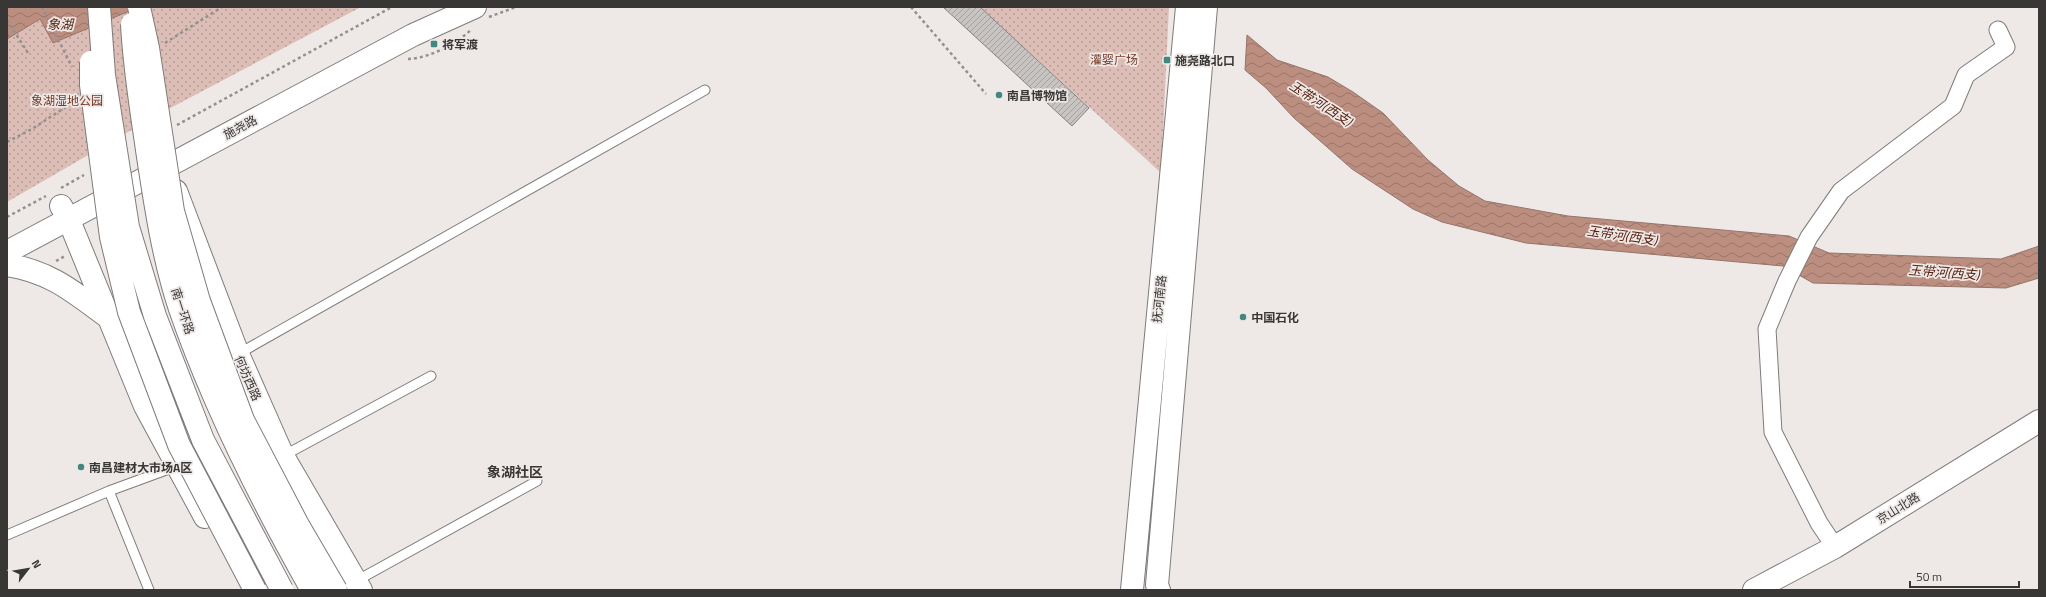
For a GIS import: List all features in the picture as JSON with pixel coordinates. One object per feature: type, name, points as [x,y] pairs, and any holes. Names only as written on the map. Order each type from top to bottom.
[{"type":"main road","points":[[94,7],[90,84],[111,237],[129,312],[179,445],[256,590]]},
{"type":"main road","points":[[99,7],[104,75],[128,227],[155,316],[203,440],[282,590]]},
{"type":"main road","name":"南一环路","points":[[132,7],[134,60],[157,220],[180,308],[227,428],[282,537],[312,590]]},
{"type":"main road","points":[[139,7],[148,48],[173,211],[199,301],[244,420],[298,525],[336,590]]},
{"type":"main road","name":"施尧路","points":[[164,159],[412,19],[440,7]]},
{"type":"main road","name":"抚河南路","points":[[1132,589],[1187,7]]},
{"type":"main road","name":"抚河南路","points":[[1159,590],[1157,585],[1206,7]]},
{"type":"main road","name":"施尧路","points":[[7,236],[60,201],[164,159],[413,35],[477,18]]},
{"type":"main road","name":"何坊西路","points":[[164,159],[238,354],[283,456],[359,586]]},
{"type":"main road","points":[[60,201],[145,406],[244,590]]},
{"type":"main road","name":"施尧路","points":[[7,252],[60,201]]},
{"type":"main road","points":[[7,265],[28,268],[60,282],[108,318]]},
{"type":"main road","name":"京山北路","points":[[1754,590],[1834,547],[2039,421]]},
{"type":"street","points":[[1834,547],[1819,523],[1773,432],[1767,329],[1787,281],[1809,238],[1841,192],[1953,106],[1966,75],[2006,47],[1998,30]]},
{"type":"lane","points":[[238,354],[705,90]]},
{"type":"lane","points":[[283,456],[430,376]]},
{"type":"lane","points":[[7,535],[109,491],[177,466]]},
{"type":"lane","points":[[359,586],[537,481]]},
{"type":"lane","points":[[109,491],[149,590]]},
{"type":"path","points":[[42,7],[60,43]]},
{"type":"path","points":[[170,128],[392,7]]},
{"type":"path","points":[[405,59],[418,59],[459,41],[477,18],[516,7]]},
{"type":"path","points":[[911,7],[986,94]]},
{"type":"path","points":[[7,20],[28,52]]},
{"type":"path","points":[[7,217],[60,201],[86,174]]},
{"type":"path","points":[[40,273],[52,263],[80,247]]},
{"type":"green space","name":"象湖湿地公园","points":[[139,7],[361,7],[161,113],[7,202],[7,39],[40,19],[53,43]]},
{"type":"green space","name":"灌婴广场","points":[[980,7],[1169,7],[1161,173]]},
{"type":"water","name":"象湖","points":[[7,7],[139,7],[53,43],[40,19],[7,39]]},
{"type":"water","name":"玉带河(西支)","points":[[1247,35],[1277,60],[1328,77],[1353,92],[1383,113],[1428,160],[1459,186],[1485,201],[1568,216],[1789,236],[1829,253],[2001,259],[2039,246],[2039,278],[2006,288],[1813,283],[1783,266],[1526,243],[1442,222],[1413,209],[1352,169],[1294,118],[1266,88],[1245,70]]},
{"type":"building","points":[[943,7],[980,7],[1089,108],[1072,126]]},
{"type":"place","name":"将军渡","points":[[434,44]]},
{"type":"place","name":"施尧路北口","points":[[1167,60]]},
{"type":"place","name":"南昌博物馆","points":[[999,95]]},
{"type":"place","name":"中国石化","points":[[1243,317]]},
{"type":"place","name":"南昌建材大市场A区","points":[[81,467]]},
{"type":"district","name":"象湖社区","points":[[515,471]]}]
